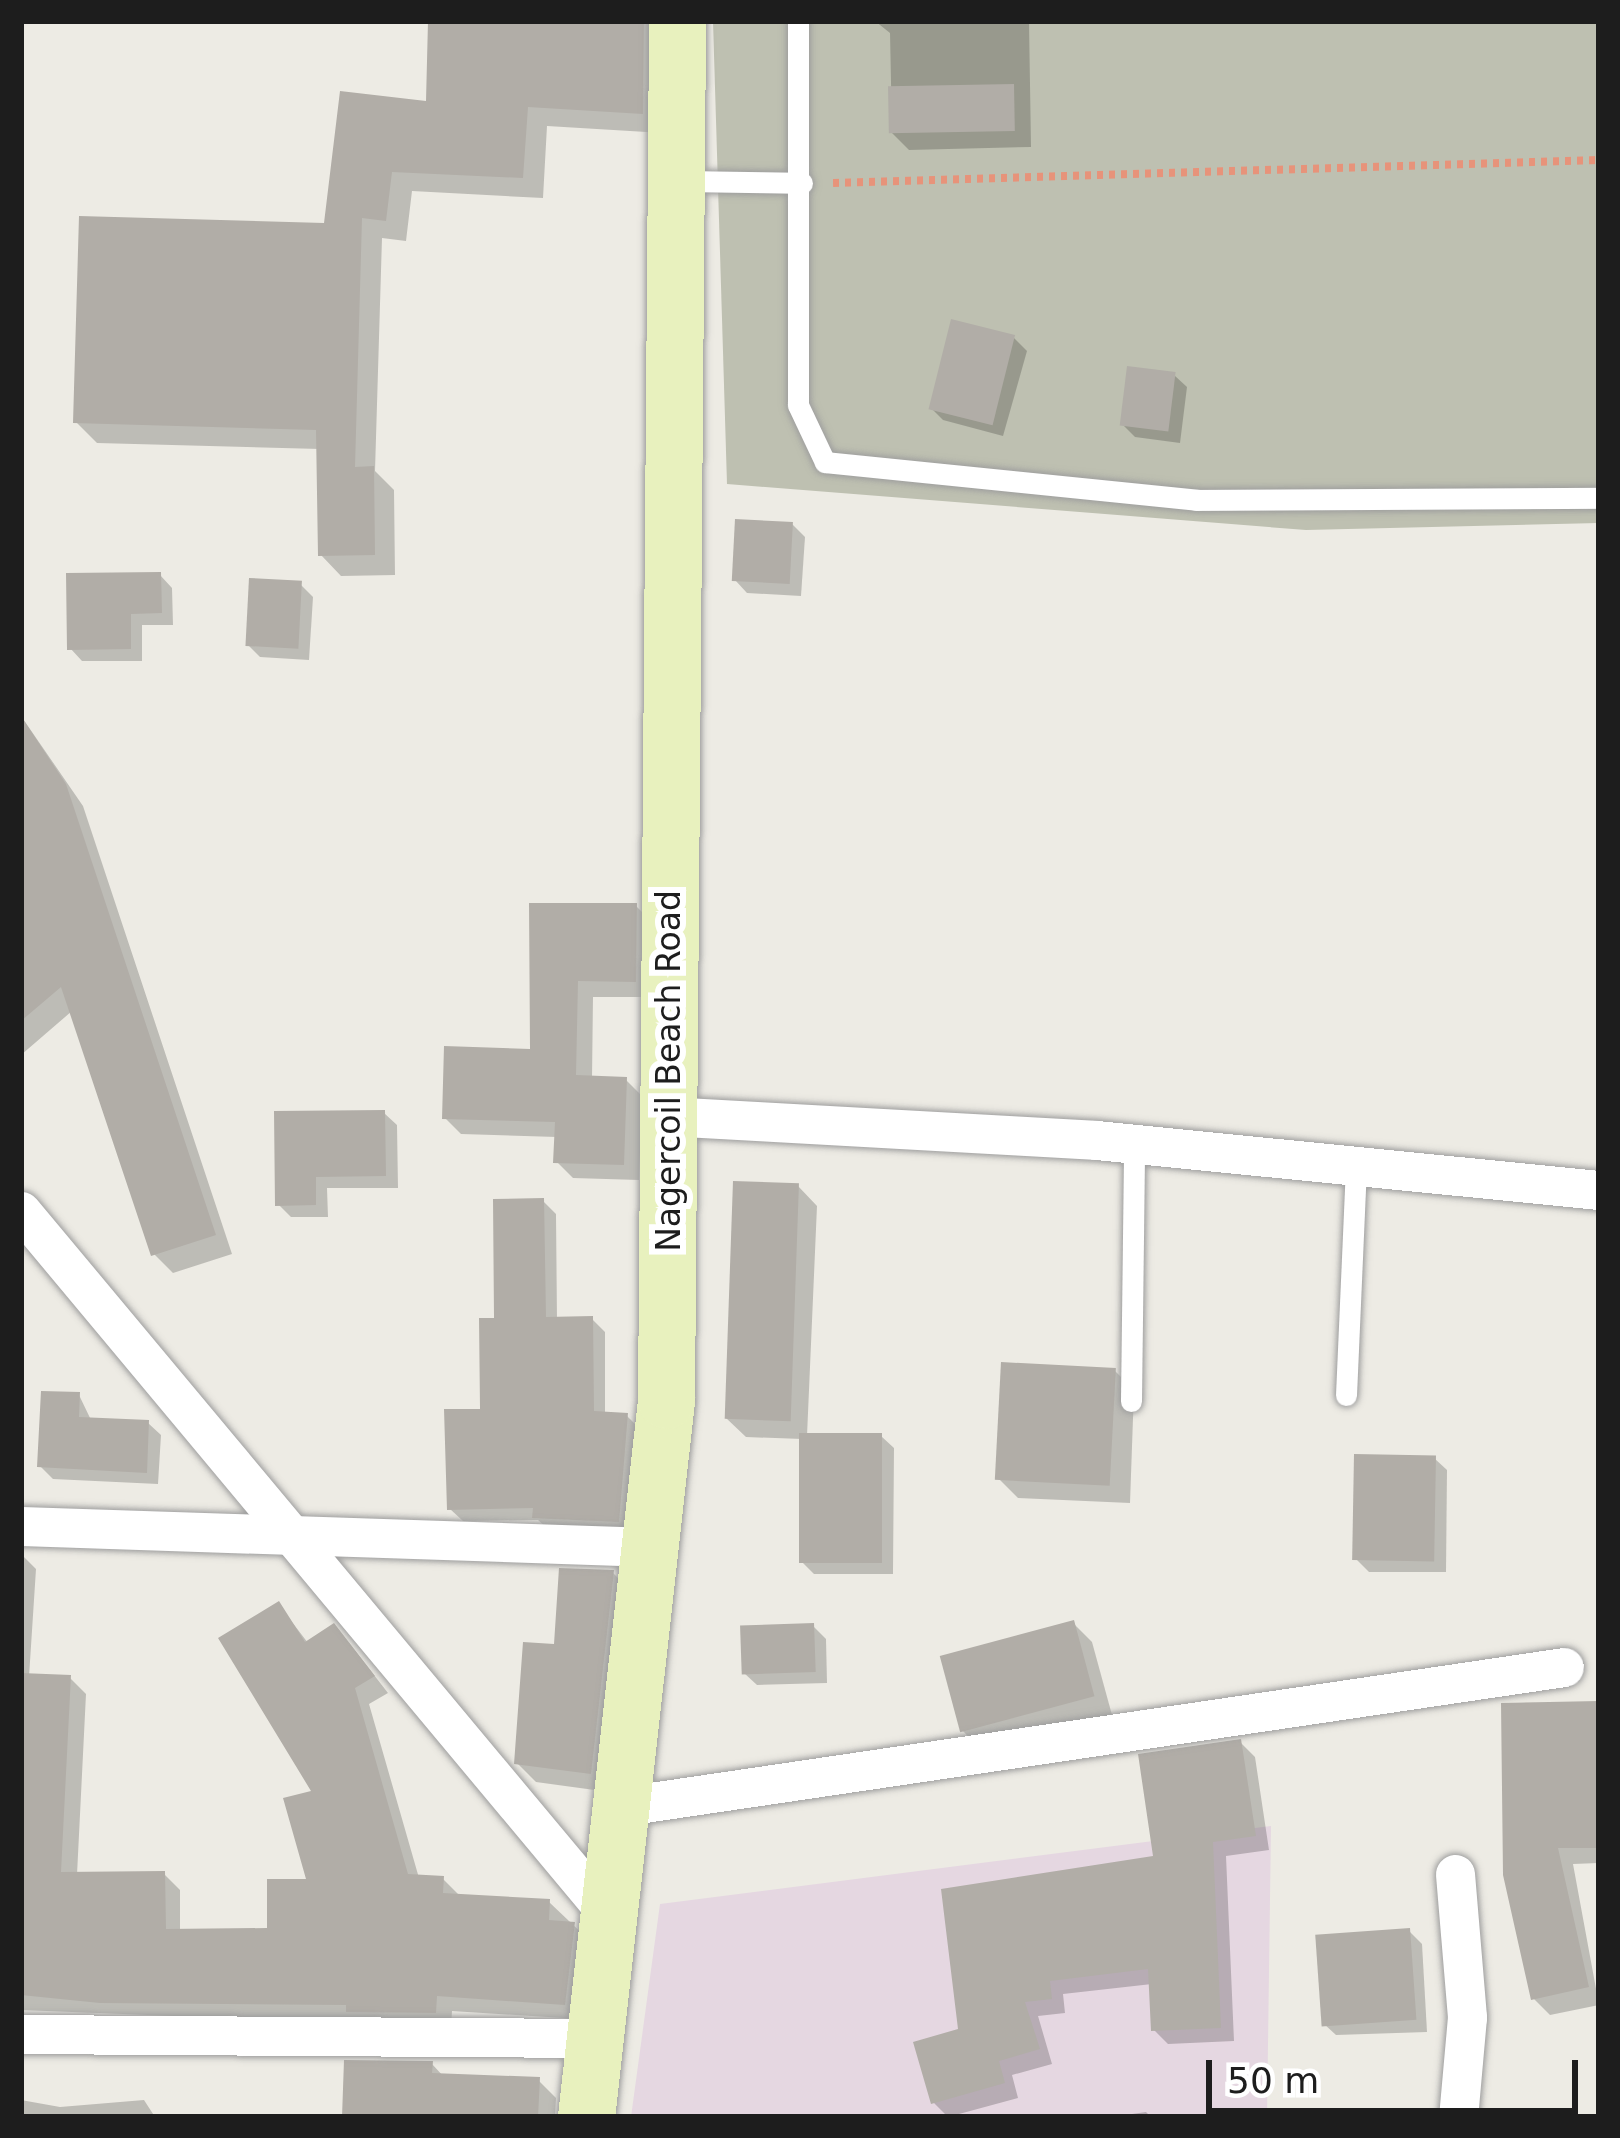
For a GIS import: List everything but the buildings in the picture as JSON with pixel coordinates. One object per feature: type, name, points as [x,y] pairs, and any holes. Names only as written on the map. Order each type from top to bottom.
[{"type":"main road","name":"Nagercoil Beach Road","points":[[586,2117],[612,1919],[666,1400],[677,21]]},
{"type":"street","points":[[668,1116],[1134,1144],[1599,1190]]},
{"type":"street","points":[[21,1211],[612,1919]]},
{"type":"street","points":[[21,1526],[651,1547]]},
{"type":"street","points":[[624,1806],[1564,1667]]},
{"type":"street","points":[[1455,1874],[1467,2018],[1458,2117]]},
{"type":"street","points":[[21,2034],[596,2038]]},
{"type":"lane","points":[[798,21],[802,183],[798,405],[825,462],[1196,500],[1599,498]]},
{"type":"lane","points":[[678,181],[802,183]]},
{"type":"lane","points":[[1131,1401],[1134,1144]]},
{"type":"lane","points":[[1346,1396],[1356,1166]]},
{"type":"path","points":[[802,183],[1599,160]]},
{"type":"shaded area","points":[[713,21],[1599,21],[1599,523],[1306,530],[727,484]]},
{"type":"shaded area","points":[[1271,1826],[1267,2117],[631,2117],[660,1904]]}]
